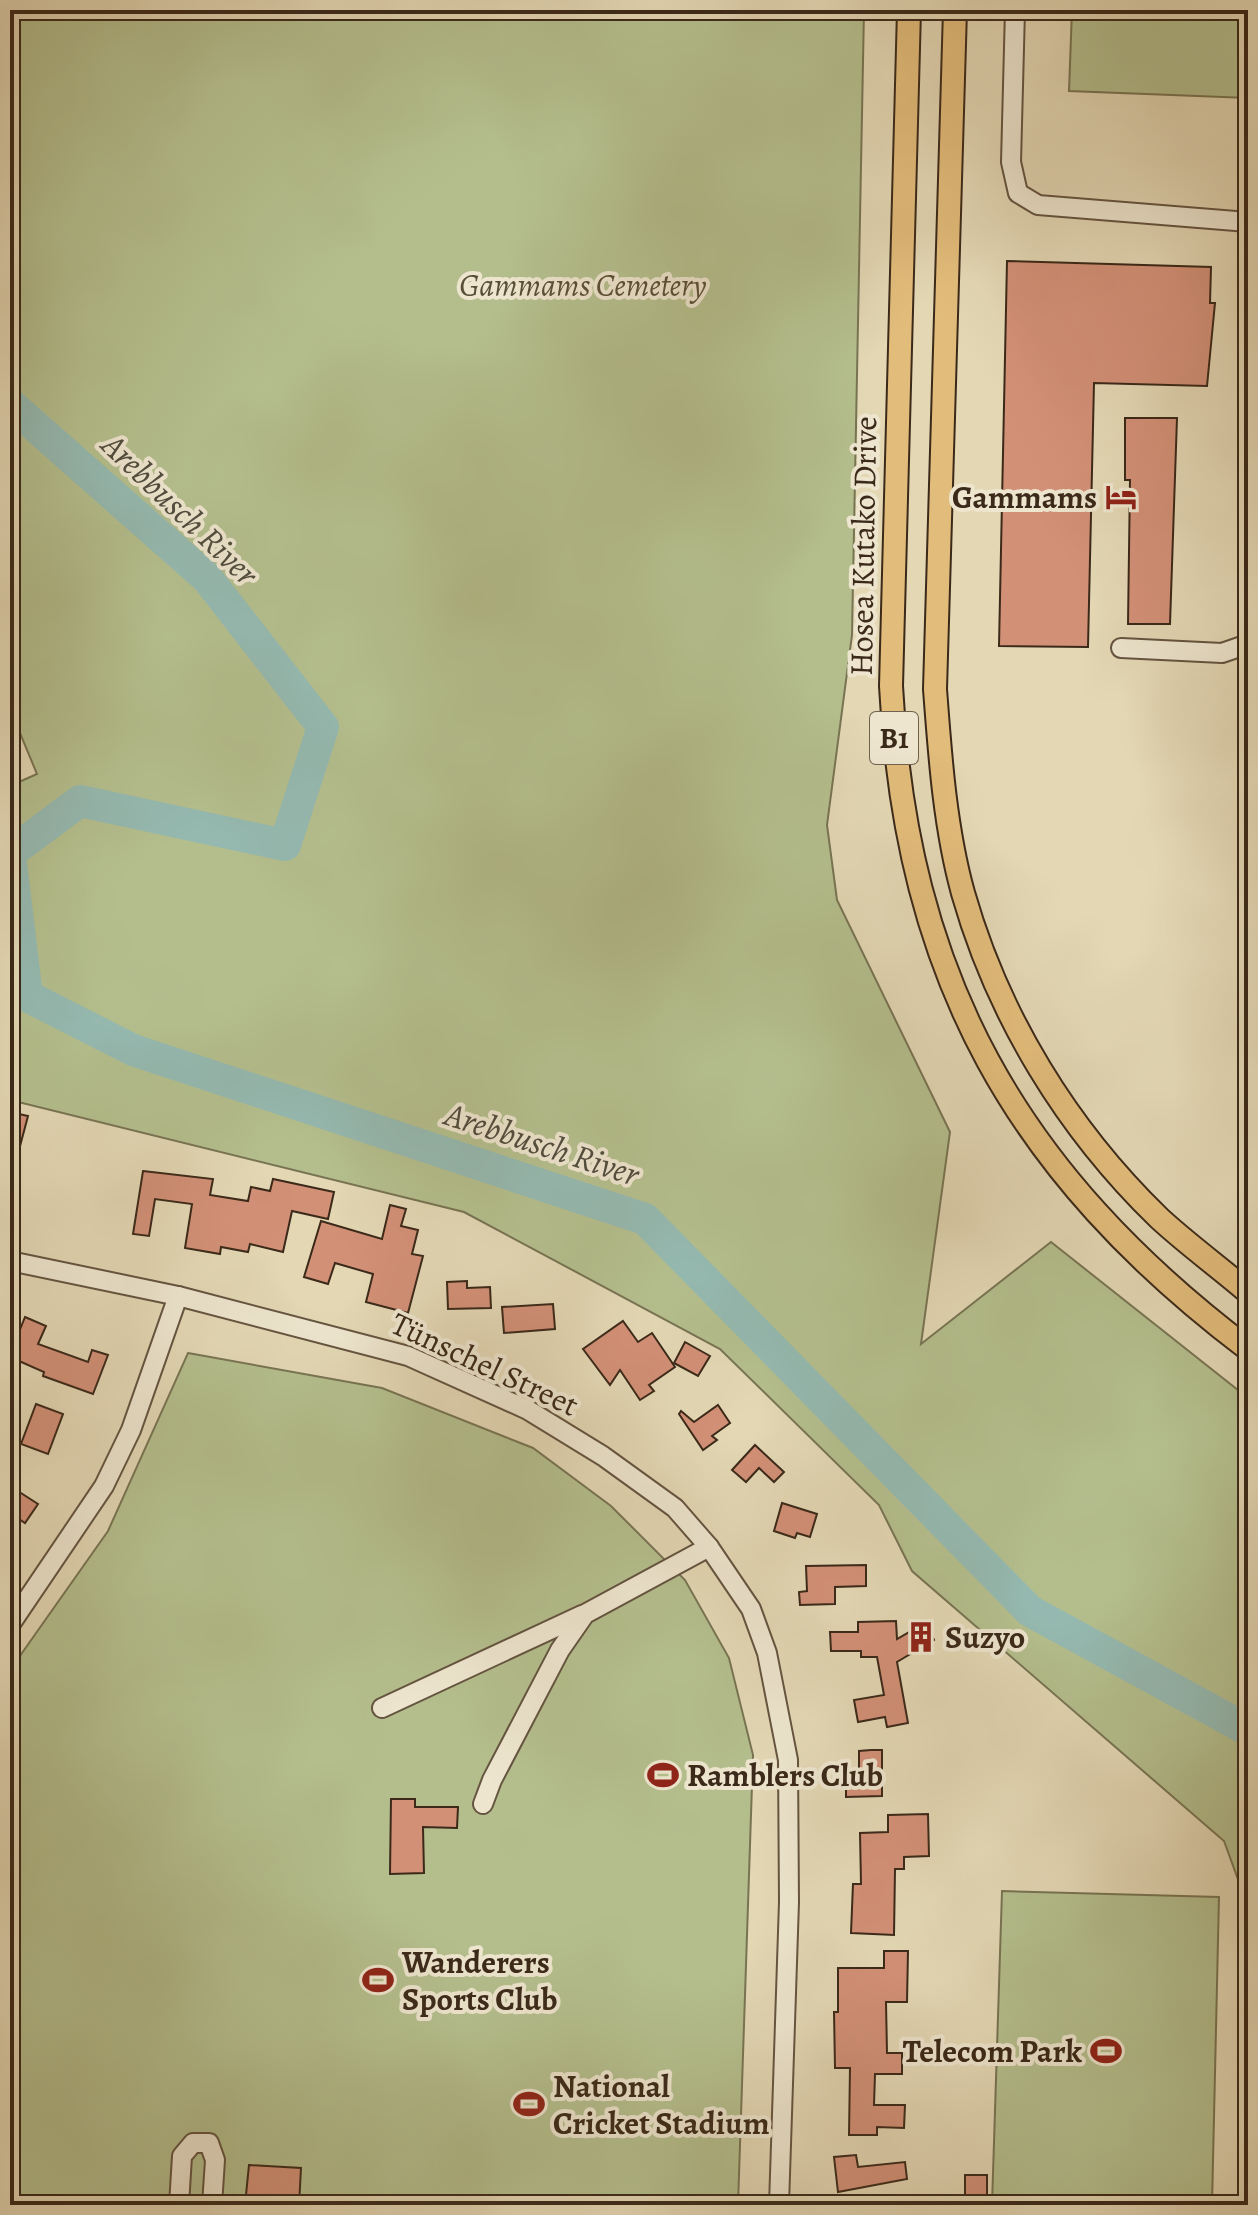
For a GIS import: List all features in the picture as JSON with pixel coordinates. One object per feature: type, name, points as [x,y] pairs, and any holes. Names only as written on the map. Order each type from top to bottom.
[{"type":"main road","name":"Hosea Kutako Drive","points":[[909,10],[891,686],[899,783],[919,890],[950,981],[974,1034],[999,1081],[1048,1156],[1145,1263],[1247,1348]]},
{"type":"main road","name":"B1","points":[[955,10],[935,689],[940,758],[962,891],[1000,992],[1040,1070],[1073,1119],[1100,1155],[1160,1218],[1248,1292]]},
{"type":"street","points":[[1015,10],[1011,162],[1018,193],[1038,205],[1248,222]]},
{"type":"street","points":[[1121,648],[1222,653],[1248,644]]},
{"type":"street","name":"Tünschel Street","points":[[10,1261],[178,1296],[408,1356],[507,1400],[603,1456],[675,1508],[709,1547],[751,1609],[767,1653],[788,1760],[789,1902],[779,2205]]},
{"type":"street","points":[[10,1625],[104,1486],[131,1430],[178,1296]]},
{"type":"street","points":[[382,1708],[585,1614],[709,1547]]},
{"type":"street","points":[[483,1804],[492,1780],[560,1650],[585,1614]]},
{"type":"street","points":[[179,2205],[182,2156],[193,2143],[209,2143],[215,2160],[212,2205]]},
{"type":"green space","name":"Gammams Cemetery","points":[[10,10],[864,10],[852,635],[827,825],[837,900],[950,1132],[921,1344],[1051,1242],[1248,1398],[1248,1907],[1224,1841],[912,1571],[879,1505],[720,1349],[464,1212],[10,1100],[10,786],[37,774],[10,709]]},
{"type":"green space","points":[[1072,10],[1248,10],[1248,98],[1069,91]]},
{"type":"green space","name":"Wanderers Sports Club","points":[[188,1353],[382,1388],[533,1448],[611,1506],[685,1580],[729,1658],[753,1755],[738,2205],[10,2205],[10,1670],[108,1531]]},
{"type":"green space","name":"Telecom Park","points":[[1002,1891],[1219,1897],[1212,2205],[992,2205]]},
{"type":"building","points":[[1007,261],[1211,267],[1210,303],[1215,303],[1207,386],[1094,383],[1088,647],[999,646]]},
{"type":"building","points":[[1125,418],[1177,418],[1170,624],[1128,624],[1130,480],[1125,480]]},
{"type":"building","points":[[10,1112],[28,1116],[15,1165],[10,1164]]},
{"type":"building","points":[[143,1171],[213,1179],[210,1195],[248,1201],[251,1187],[270,1191],[273,1179],[334,1192],[328,1219],[292,1211],[283,1252],[250,1244],[248,1252],[221,1247],[220,1254],[185,1248],[192,1204],[155,1199],[149,1236],[133,1234]]},
{"type":"building","points":[[390,1205],[406,1209],[401,1226],[418,1230],[412,1254],[423,1256],[408,1313],[366,1302],[373,1274],[335,1263],[328,1284],[304,1277],[321,1221],[382,1239]]},
{"type":"building","points":[[467,1281],[467,1288],[490,1287],[491,1308],[448,1309],[447,1282]]},
{"type":"building","points":[[553,1304],[555,1329],[504,1333],[502,1307]]},
{"type":"building","points":[[25,1317],[46,1326],[38,1344],[88,1362],[92,1350],[108,1355],[93,1394],[43,1376],[44,1372],[10,1357],[10,1328],[19,1332]]},
{"type":"building","points":[[623,1321],[638,1342],[652,1333],[675,1367],[649,1385],[654,1391],[640,1400],[620,1370],[610,1385],[583,1349]]},
{"type":"building","points":[[685,1342],[710,1356],[698,1376],[674,1363]]},
{"type":"building","points":[[36,1404],[63,1414],[48,1454],[21,1444]]},
{"type":"building","points":[[718,1405],[730,1423],[712,1436],[717,1440],[703,1450],[679,1414],[681,1411],[694,1422]]},
{"type":"building","points":[[755,1445],[784,1472],[774,1482],[759,1468],[746,1482],[732,1470]]},
{"type":"building","points":[[10,1486],[38,1504],[25,1523],[10,1513]]},
{"type":"building","points":[[782,1503],[817,1514],[810,1537],[797,1533],[795,1538],[774,1531]]},
{"type":"building","points":[[866,1565],[866,1586],[835,1587],[835,1604],[800,1605],[799,1592],[807,1591],[806,1566]]},
{"type":"building","points":[[896,1621],[897,1639],[925,1623],[934,1640],[897,1662],[908,1723],[887,1727],[885,1717],[858,1722],[854,1700],[884,1695],[877,1657],[861,1657],[861,1651],[831,1651],[830,1632],[858,1632],[858,1622]]},
{"type":"building","points":[[882,1750],[882,1796],[846,1797],[846,1774],[859,1774],[859,1751]]},
{"type":"building","points":[[391,1799],[415,1799],[415,1807],[458,1807],[457,1828],[423,1827],[424,1873],[390,1874]]},
{"type":"building","points":[[928,1814],[929,1856],[904,1857],[904,1869],[895,1869],[894,1935],[851,1933],[853,1884],[861,1884],[860,1833],[888,1832],[888,1815]]},
{"type":"building","points":[[884,1951],[908,1951],[907,2002],[886,2002],[887,2053],[902,2053],[902,2074],[875,2074],[874,2105],[905,2105],[904,2128],[877,2127],[877,2135],[849,2135],[850,2068],[835,2068],[834,2012],[838,2012],[838,1968],[884,1968]]},
{"type":"building","points":[[856,2155],[858,2167],[905,2162],[907,2179],[838,2192],[834,2157]]},
{"type":"building","points":[[249,2165],[301,2168],[299,2205],[245,2205]]},
{"type":"building","points":[[965,2175],[987,2175],[987,2205],[965,2205]]},
{"type":"waterway","name":"Arebbusch River","points":[[10,404],[207,578],[323,727],[285,845],[80,801],[10,853]]},
{"type":"waterway","name":"Arebbusch River","points":[[10,855],[27,996],[133,1050],[645,1219],[1030,1611],[1248,1730]]},
{"type":"place","name":"Gammams","points":[[1121,497]]},
{"type":"place","name":"Suzyo","points":[[921,1637]]},
{"type":"place","name":"Ramblers Club","points":[[663,1775]]},
{"type":"place","name":"Wanderers Sports Club","points":[[378,1980]]},
{"type":"place","name":"Telecom Park","points":[[1106,2051]]},
{"type":"place","name":"National Cricket Stadium","points":[[529,2104]]}]
